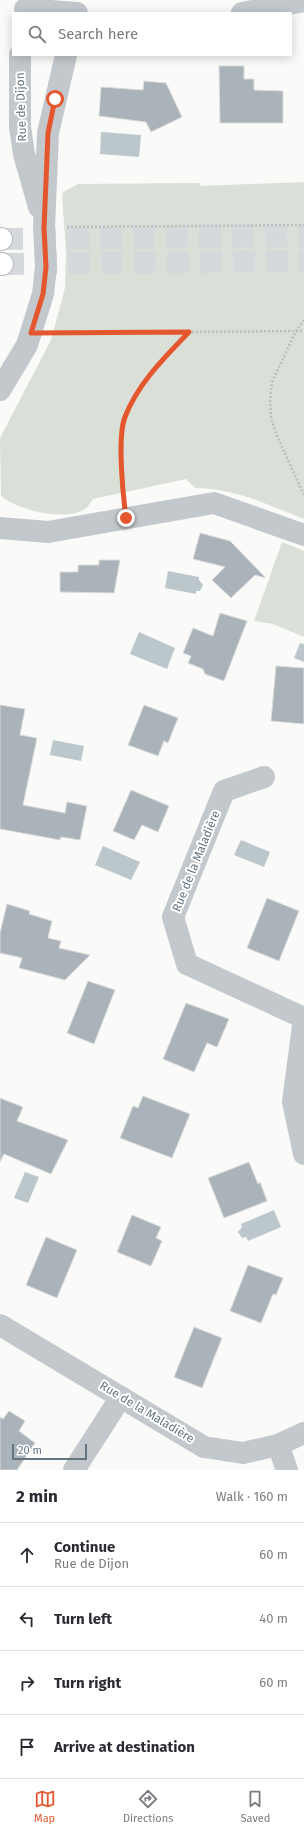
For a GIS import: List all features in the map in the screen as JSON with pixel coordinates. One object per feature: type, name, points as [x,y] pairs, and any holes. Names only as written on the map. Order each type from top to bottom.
[{"type":"street","points":[[247,12],[304,1]]},
{"type":"street","points":[[25,7],[73,10]]},
{"type":"street","name":"Rue de Dijon","points":[[20,56],[20,127],[24,154],[44,228]]},
{"type":"street","name":"Rue de Dijon","points":[[0,390],[27,345],[43,294],[46,267],[44,228],[48,133],[66,56]]},
{"type":"street","points":[[0,528],[48,532],[214,504],[304,535]]},
{"type":"street","name":"Rue de la Maladière","points":[[264,777],[224,791],[173,918],[187,964],[304,1018],[292,1102],[304,1154]]},
{"type":"street","name":"Rue de la Maladière","points":[[0,1325],[204,1447],[243,1453],[278,1445],[304,1433]]},
{"type":"street","points":[[74,1470],[121,1396]]},
{"type":"street","points":[[278,1445],[287,1470]]},
{"type":"path","points":[[44,228],[304,225]]},
{"type":"path","points":[[304,320],[296,331],[272,382],[270,401],[271,417],[276,434],[304,495]]},
{"type":"path","points":[[31,333],[304,331]]},
{"type":"path","points":[[126,518],[122,481],[122,433],[124,418],[138,391],[155,369],[189,332]]},
{"type":"shaded area","points":[[101,132],[141,135],[139,157],[100,154]]},
{"type":"shaded area","points":[[304,182],[304,519],[238,494],[195,488],[186,479],[93,499],[85,509],[76,513],[42,513],[18,506],[1,496],[0,438],[51,340],[65,288],[66,253],[62,193],[78,184],[200,183],[200,186]]},
{"type":"shaded area","points":[[282,542],[304,551],[304,637],[273,624],[254,621]]},
{"type":"shaded area","points":[[168,571],[199,577],[199,580],[203,585],[200,591],[196,591],[196,594],[165,588]]},
{"type":"shaded area","points":[[139,632],[175,648],[167,669],[130,654]]},
{"type":"shaded area","points":[[300,643],[304,644],[304,662],[294,658]]},
{"type":"shaded area","points":[[53,740],[84,746],[81,761],[50,755]]},
{"type":"shaded area","points":[[241,840],[270,852],[264,867],[234,855]]},
{"type":"shaded area","points":[[103,846],[140,862],[131,880],[95,865]]},
{"type":"shaded area","points":[[25,1172],[39,1177],[28,1203],[14,1198]]},
{"type":"shaded area","points":[[274,1210],[281,1227],[248,1241],[246,1237],[242,1238],[238,1232],[242,1227],[241,1224]]},
{"type":"building","points":[[219,66],[244,66],[244,79],[254,79],[254,90],[283,91],[283,123],[220,123]]},
{"type":"building","points":[[144,81],[166,83],[182,117],[151,132],[146,122],[99,116],[101,87],[143,90]]},
{"type":"building","points":[[200,533],[230,541],[266,578],[255,575],[231,598],[212,580],[225,567],[193,559]]},
{"type":"building","points":[[99,560],[120,560],[114,593],[60,592],[60,572],[78,572],[78,565],[99,565]]},
{"type":"building","points":[[220,613],[247,621],[224,681],[205,674],[203,669],[188,663],[191,656],[183,653],[193,628],[213,636]]},
{"type":"building","points":[[276,666],[304,668],[304,724],[271,721]]},
{"type":"building","points":[[0,705],[25,709],[20,735],[37,738],[23,805],[65,813],[67,802],[87,806],[80,840],[61,837],[60,840],[0,829]]},
{"type":"building","points":[[144,705],[178,718],[168,743],[164,741],[158,756],[128,745]]},
{"type":"building","points":[[131,790],[169,806],[158,832],[142,825],[134,840],[113,831]]},
{"type":"building","points":[[267,898],[299,911],[279,961],[247,948]]},
{"type":"building","points":[[7,904],[30,911],[29,914],[52,921],[48,938],[61,941],[59,948],[90,955],[65,980],[19,968],[22,958],[0,953],[0,933]]},
{"type":"building","points":[[88,981],[115,990],[94,1044],[67,1033]]},
{"type":"building","points":[[186,1003],[229,1019],[217,1047],[207,1043],[194,1072],[163,1059]]},
{"type":"building","points":[[143,1096],[190,1114],[172,1158],[120,1138],[133,1106],[138,1108]]},
{"type":"building","points":[[0,1098],[23,1107],[17,1121],[68,1140],[51,1174],[4,1154],[0,1162]]},
{"type":"building","points":[[249,1162],[258,1184],[260,1182],[267,1201],[224,1218],[208,1178]]},
{"type":"building","points":[[132,1215],[161,1227],[156,1238],[162,1241],[151,1266],[117,1252]]},
{"type":"building","points":[[46,1237],[77,1250],[57,1298],[26,1285]]},
{"type":"building","points":[[248,1265],[283,1278],[276,1295],[273,1294],[261,1323],[230,1311]]},
{"type":"building","points":[[194,1327],[222,1338],[202,1388],[174,1377]]},
{"type":"building","points":[[9,1411],[25,1421],[19,1431],[35,1443],[17,1470],[0,1470],[0,1417],[3,1419]]},
{"type":"tunnel","points":[[1,239],[304,236]]},
{"type":"tunnel","points":[[2,264],[304,261]]},
{"type":"route","points":[[55,99],[48,133],[44,228],[46,267],[43,294],[31,333],[189,332],[159,363],[138,391],[124,418],[122,433],[122,489],[126,518]]}]
